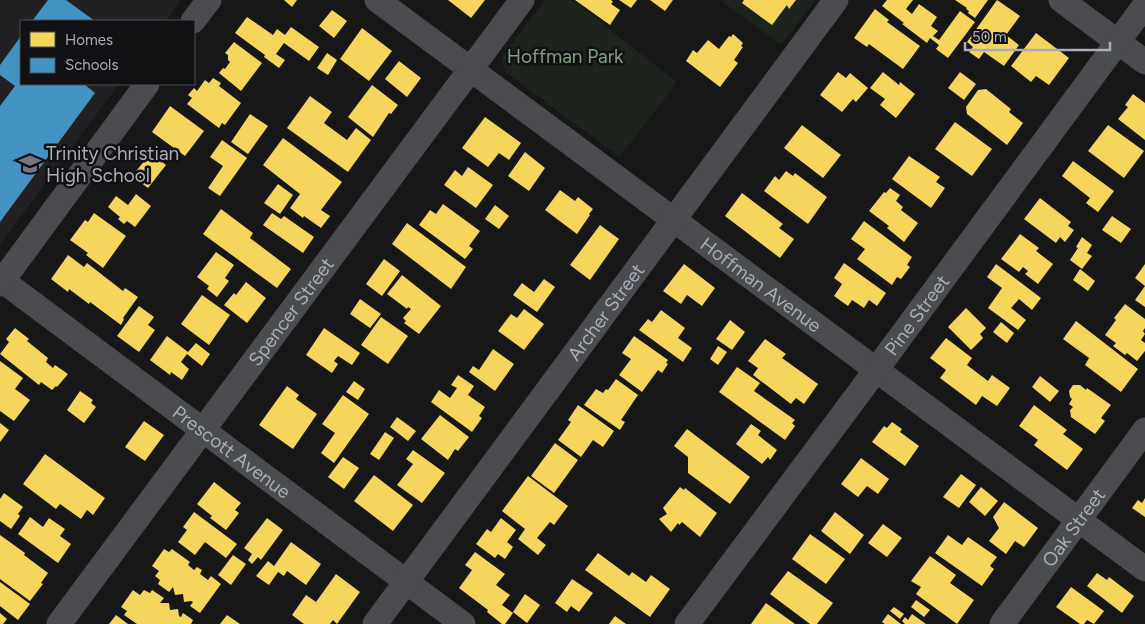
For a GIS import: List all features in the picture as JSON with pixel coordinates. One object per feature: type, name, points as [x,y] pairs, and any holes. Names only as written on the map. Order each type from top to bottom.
[{"type":"street","points":[[194,20],[209,0]]},
{"type":"street","name":"Hoffman Avenue","points":[[377,0],[1145,570]]},
{"type":"street","name":"Spencer Street","points":[[59,624],[522,0]]},
{"type":"street","name":"Archer Street","points":[[375,624],[836,0]]},
{"type":"street","points":[[1061,0],[1145,62]]},
{"type":"street","name":"Pine Street","points":[[687,624],[1145,5]]},
{"type":"street","points":[[1,281],[146,85]]},
{"type":"street","name":"Prescott Avenue","points":[[1,281],[463,624]]},
{"type":"street","name":"Oak Street","points":[[1002,624],[1145,430]]},
{"type":"shaded area","name":"Trinity Christian High School","points":[[0,0],[181,0],[167,20],[20,20],[20,85],[118,85],[0,244]]},
{"type":"green space","name":"Hoffman Park","points":[[545,0],[572,0],[677,82],[620,157],[505,72],[502,57]]},
{"type":"green space","points":[[720,0],[816,0],[781,45]]},
{"type":"building: Homes","points":[[284,0],[297,0],[292,7]]},
{"type":"building: Homes","points":[[448,0],[485,0],[471,18]]},
{"type":"building: Homes","points":[[575,0],[611,0],[613,2],[611,4],[620,10],[610,25]]},
{"type":"building: Homes","points":[[619,0],[637,0],[631,8]]},
{"type":"building: Homes","points":[[650,0],[673,0],[665,11]]},
{"type":"building: Homes","points":[[744,0],[796,0],[789,9],[787,5],[772,25],[742,3]]},
{"type":"building: Homes","points":[[887,0],[913,0],[906,9],[912,14],[919,4],[937,17],[931,26],[938,31],[933,36],[939,40],[960,11],[975,22],[948,58],[936,49],[939,45],[930,38],[927,43],[882,6]]},
{"type":"building: Homes","points":[[955,0],[988,0],[975,18],[968,13],[967,8]]},
{"type":"building: Homes","points":[[997,0],[1020,16],[1006,35],[1019,45],[1004,66],[984,52],[979,59],[969,52],[973,47],[967,42]]},
{"type":"building: Homes","points":[[875,9],[889,20],[887,22],[920,46],[903,69],[869,44],[867,47],[854,38]]},
{"type":"building: Homes","points":[[332,10],[347,21],[334,38],[319,26]]},
{"type":"building: Homes","points":[[247,17],[273,35],[277,29],[285,35],[291,27],[319,47],[309,61],[284,43],[276,54],[285,60],[279,68],[235,33]]},
{"type":"building: Homes","points":[[362,28],[392,51],[369,81],[340,59]]},
{"type":"building: Homes","points":[[1036,33],[1069,58],[1049,85],[1036,76],[1031,82],[1011,66]]},
{"type":"building: Homes","points":[[733,34],[743,43],[741,46],[743,47],[734,60],[738,63],[720,87],[686,61],[693,50],[697,53],[708,40],[719,49],[729,36],[731,37]]},
{"type":"building: Homes","points":[[234,42],[262,63],[241,91],[219,73],[230,62],[228,55],[225,53]]},
{"type":"building: Homes","points":[[327,53],[337,60],[328,75],[317,68]]},
{"type":"building: Homes","points":[[399,61],[421,78],[407,97],[385,79]]},
{"type":"building: Homes","points":[[838,72],[846,78],[850,73],[868,88],[856,102],[853,99],[842,112],[820,95]]},
{"type":"building: Homes","points":[[883,72],[899,85],[900,82],[915,94],[896,118],[880,105],[885,99],[870,88]]},
{"type":"building: Homes","points":[[960,72],[976,84],[964,100],[948,88]]},
{"type":"building: Homes","points":[[213,78],[221,83],[219,86],[241,103],[225,125],[222,123],[219,128],[187,104],[192,98],[188,95],[194,88],[197,91],[205,80],[209,83]]},
{"type":"building: Homes","points":[[372,85],[398,105],[391,114],[389,113],[373,137],[348,117]]},
{"type":"building: Homes","points":[[986,89],[1011,109],[1009,112],[1023,123],[1007,145],[967,114],[966,107],[978,90]]},
{"type":"building: Homes","points":[[1133,94],[1145,103],[1145,140],[1118,119],[1128,107],[1125,105]]},
{"type":"building: Homes","points":[[310,96],[332,112],[324,123],[347,140],[356,128],[371,140],[348,172],[287,128]]},
{"type":"building: Homes","points":[[170,106],[204,131],[185,156],[152,132]]},
{"type":"building: Homes","points":[[250,114],[268,126],[248,154],[231,142]]},
{"type":"building: Homes","points":[[485,117],[521,143],[509,160],[499,153],[488,167],[462,148]]},
{"type":"building: Homes","points":[[955,122],[992,149],[972,176],[935,149]]},
{"type":"building: Homes","points":[[802,125],[841,155],[823,178],[784,148]]},
{"type":"building: Homes","points":[[1108,125],[1144,151],[1124,178],[1088,151]]},
{"type":"building: Homes","points":[[283,138],[342,182],[321,210],[330,216],[321,228],[290,208],[300,194],[263,165]]},
{"type":"building: Homes","points":[[222,140],[247,158],[220,196],[208,188],[223,166],[210,157]]},
{"type":"building: Homes","points":[[525,152],[545,168],[529,191],[508,176]]},
{"type":"building: Homes","points":[[151,153],[166,165],[148,188],[132,176]]},
{"type":"building: Homes","points":[[909,156],[940,177],[936,182],[945,188],[931,208],[892,179]]},
{"type":"building: Homes","points":[[1073,161],[1114,191],[1098,212],[1086,203],[1090,198],[1062,176]]},
{"type":"building: Homes","points":[[468,167],[493,185],[476,208],[444,185],[455,170],[462,176]]},
{"type":"building: Homes","points":[[786,171],[793,176],[795,173],[827,197],[808,224],[764,191],[775,176],[779,180]]},
{"type":"building: Homes","points":[[278,184],[293,195],[280,214],[264,203]]},
{"type":"building: Homes","points":[[890,188],[900,195],[896,201],[903,207],[901,210],[918,223],[904,242],[887,228],[889,226],[869,211],[884,192],[886,193]]},
{"type":"building: Homes","points":[[560,190],[575,201],[578,197],[593,209],[577,234],[545,210]]},
{"type":"building: Homes","points":[[742,193],[783,224],[779,228],[794,239],[780,258],[725,216]]},
{"type":"building: Homes","points":[[136,194],[151,206],[135,227],[127,221],[124,224],[118,219],[120,217],[108,207],[116,196],[128,205]]},
{"type":"building: Homes","points":[[1040,198],[1071,222],[1068,226],[1074,230],[1065,242],[1060,237],[1056,243],[1024,219]]},
{"type":"building: Homes","points":[[443,204],[480,231],[469,246],[473,249],[465,259],[419,225],[430,210],[436,214]]},
{"type":"building: Homes","points":[[495,205],[509,216],[499,229],[485,219]]},
{"type":"building: Homes","points":[[221,209],[253,233],[250,238],[291,269],[277,288],[203,234]]},
{"type":"building: Homes","points":[[94,213],[126,236],[103,268],[86,255],[88,253],[70,240],[85,220],[88,222]]},
{"type":"building: Homes","points":[[272,213],[281,219],[284,216],[314,237],[303,253],[263,225]]},
{"type":"building: Homes","points":[[1112,216],[1131,229],[1121,243],[1102,230]]},
{"type":"building: Homes","points":[[864,221],[912,257],[907,265],[910,267],[901,279],[897,277],[892,285],[857,259],[865,249],[851,239]]},
{"type":"building: Homes","points":[[407,223],[466,267],[451,289],[392,244]]},
{"type":"building: Homes","points":[[600,225],[619,239],[590,280],[570,265]]},
{"type":"building: Homes","points":[[1020,234],[1039,248],[1036,251],[1053,264],[1038,284],[1025,274],[1028,271],[1023,267],[1019,272],[1001,259]]},
{"type":"building: Homes","points":[[1082,237],[1092,245],[1087,253],[1092,256],[1082,269],[1070,260],[1078,248],[1076,247]]},
{"type":"building: Homes","points":[[216,252],[234,265],[225,278],[229,281],[217,297],[207,289],[209,286],[197,277]]},
{"type":"building: Homes","points":[[68,255],[84,267],[87,263],[123,291],[125,288],[138,297],[123,318],[121,325],[90,302],[89,304],[69,289],[68,292],[51,279]]},
{"type":"building: Homes","points":[[384,259],[400,271],[382,296],[366,284]]},
{"type":"building: Homes","points":[[844,263],[886,293],[877,306],[869,300],[864,308],[852,300],[848,306],[834,296],[842,284],[834,278]]},
{"type":"building: Homes","points":[[684,264],[715,288],[702,306],[687,295],[681,304],[663,291]]},
{"type":"building: Homes","points":[[996,264],[1041,298],[1032,310],[1019,299],[1011,308],[1026,320],[1018,330],[988,308],[1002,288],[987,277]]},
{"type":"building: Homes","points":[[1145,264],[1145,286],[1135,278]]},
{"type":"building: Homes","points":[[1080,269],[1095,281],[1088,291],[1073,280]]},
{"type":"building: Homes","points":[[402,275],[441,306],[419,334],[404,323],[406,321],[403,318],[411,309],[408,307],[407,309],[387,294]]},
{"type":"building: Homes","points":[[544,279],[555,287],[537,312],[513,295],[522,283],[534,292]]},
{"type":"building: Homes","points":[[246,282],[266,298],[247,323],[224,305],[234,293],[236,295]]},
{"type":"building: Homes","points":[[1145,286],[1145,307],[1135,300]]},
{"type":"building: Homes","points":[[202,295],[230,315],[209,345],[181,324]]},
{"type":"building: Homes","points":[[360,299],[381,314],[370,328],[350,314]]},
{"type":"building: Homes","points":[[1125,304],[1145,319],[1143,331],[1145,334],[1141,340],[1145,343],[1145,351],[1137,361],[1113,346],[1116,343],[1105,335],[1116,320],[1114,318]]},
{"type":"building: Homes","points":[[139,306],[154,317],[148,325],[155,330],[139,352],[117,336]]},
{"type":"building: Homes","points":[[966,308],[986,328],[980,334],[983,338],[971,350],[948,327]]},
{"type":"building: Homes","points":[[524,309],[544,324],[524,350],[498,331],[511,314],[517,318]]},
{"type":"building: Homes","points":[[661,310],[685,328],[678,338],[692,348],[683,362],[639,330],[648,319],[652,322]]},
{"type":"building: Homes","points":[[381,317],[408,336],[388,364],[361,345]]},
{"type":"building: Homes","points":[[730,320],[745,332],[732,350],[716,339]]},
{"type":"building: Homes","points":[[1076,321],[1138,369],[1121,392],[1085,365],[1089,358],[1063,339]]},
{"type":"building: Homes","points":[[1001,322],[1014,333],[1007,343],[993,332]]},
{"type":"building: Homes","points":[[15,328],[29,339],[27,341],[48,358],[46,362],[53,368],[55,365],[68,374],[57,387],[52,390],[41,382],[39,385],[0,354],[9,342],[6,339]]},
{"type":"building: Homes","points":[[324,328],[360,353],[352,365],[338,356],[334,361],[338,364],[332,373],[306,355]]},
{"type":"building: Homes","points":[[167,336],[188,352],[196,343],[210,354],[202,366],[187,354],[181,362],[189,369],[182,380],[171,372],[170,375],[150,360]]},
{"type":"building: Homes","points":[[634,336],[668,360],[666,363],[668,364],[662,373],[658,370],[642,392],[619,375],[631,359],[622,353]]},
{"type":"building: Homes","points":[[946,338],[972,358],[967,365],[988,381],[992,375],[1010,388],[997,406],[982,396],[976,405],[940,378],[946,370],[930,358]]},
{"type":"building: Homes","points":[[765,339],[786,354],[782,358],[818,384],[804,404],[796,398],[791,404],[753,375],[758,368],[748,361]]},
{"type":"building: Homes","points":[[718,346],[727,352],[718,365],[710,359]]},
{"type":"building: Homes","points":[[493,349],[514,364],[495,391],[469,372],[473,366],[479,370]]},
{"type":"building: Homes","points":[[0,361],[23,378],[15,389],[30,400],[14,421],[0,411]]},
{"type":"building: Homes","points":[[737,367],[760,383],[754,391],[795,420],[792,423],[795,426],[785,440],[719,392]]},
{"type":"building: Homes","points":[[458,375],[474,386],[468,395],[485,407],[479,416],[482,418],[472,432],[431,402],[439,390],[450,398],[457,388],[451,385]]},
{"type":"building: Homes","points":[[1040,376],[1059,391],[1050,402],[1032,387]]},
{"type":"building: Homes","points":[[616,379],[638,395],[621,420],[625,422],[620,430],[584,405],[596,389],[603,393],[606,389],[608,390]]},
{"type":"building: Homes","points":[[354,381],[365,389],[358,400],[346,392]]},
{"type":"building: Homes","points":[[1073,385],[1080,385],[1086,390],[1087,388],[1111,405],[1101,418],[1105,421],[1095,434],[1071,417],[1070,410],[1073,407],[1069,404],[1072,399],[1069,391]]},
{"type":"building: Homes","points":[[287,386],[299,395],[296,399],[317,414],[293,449],[259,425]]},
{"type":"building: Homes","points":[[80,391],[93,400],[91,403],[96,407],[84,423],[67,410]]},
{"type":"building: Homes","points":[[343,395],[369,414],[334,463],[321,453],[335,433],[322,424]]},
{"type":"building: Homes","points":[[578,405],[614,431],[603,447],[593,440],[581,457],[558,440],[571,422],[568,420]]},
{"type":"building: Homes","points":[[1034,405],[1067,430],[1063,434],[1083,449],[1067,470],[1034,445],[1038,440],[1019,426]]},
{"type":"building: Homes","points":[[440,415],[469,437],[458,451],[455,449],[448,460],[421,439]]},
{"type":"building: Homes","points":[[397,417],[416,431],[408,441],[390,427]]},
{"type":"building: Homes","points":[[144,421],[164,435],[145,461],[125,447]]},
{"type":"building: Homes","points":[[892,422],[902,429],[900,432],[919,446],[905,466],[872,442],[884,426],[887,428]]},
{"type":"building: Homes","points":[[0,423],[9,430],[0,442]]},
{"type":"building: Homes","points":[[751,424],[761,431],[758,435],[777,450],[770,460],[768,457],[762,464],[736,444]]},
{"type":"building: Homes","points":[[687,429],[750,477],[730,504],[688,473],[688,457],[674,446]]},
{"type":"building: Homes","points":[[385,432],[394,438],[379,460],[370,454]]},
{"type":"building: Homes","points":[[555,443],[578,460],[554,493],[531,476]]},
{"type":"building: Homes","points":[[413,450],[445,473],[422,503],[397,485],[413,464],[406,459]]},
{"type":"building: Homes","points":[[45,454],[105,498],[93,515],[87,510],[81,519],[60,504],[56,509],[23,484]]},
{"type":"building: Homes","points":[[343,457],[359,468],[344,489],[328,477]]},
{"type":"building: Homes","points":[[861,458],[889,479],[878,494],[867,486],[858,497],[841,484]]},
{"type":"building: Homes","points":[[961,474],[976,485],[959,508],[943,497]]},
{"type":"building: Homes","points":[[374,475],[413,505],[393,531],[354,501]]},
{"type":"building: Homes","points":[[528,476],[568,506],[554,525],[550,522],[537,538],[546,545],[538,555],[518,539],[525,529],[502,511]]},
{"type":"building: Homes","points":[[214,482],[241,503],[235,510],[239,513],[226,530],[210,518],[212,516],[197,504]]},
{"type":"building: Homes","points":[[680,487],[684,490],[685,488],[717,513],[700,537],[682,522],[679,525],[678,523],[671,532],[659,519],[667,514],[663,508]]},
{"type":"building: Homes","points":[[981,487],[998,501],[985,516],[969,502]]},
{"type":"building: Homes","points":[[4,493],[23,507],[18,514],[20,516],[11,529],[0,521],[0,499]]},
{"type":"building: Homes","points":[[1145,498],[1145,517],[1132,508],[1138,500],[1142,503]]},
{"type":"building: Homes","points":[[1004,502],[1038,528],[1024,547],[1015,541],[1006,554],[989,541],[999,528],[993,517]]},
{"type":"building: Homes","points":[[194,512],[237,544],[226,558],[205,542],[195,555],[178,542],[187,530],[183,527]]},
{"type":"building: Homes","points":[[835,512],[864,535],[850,554],[821,531]]},
{"type":"building: Homes","points":[[30,517],[43,527],[49,518],[65,529],[60,536],[71,544],[58,563],[18,534]]},
{"type":"building: Homes","points":[[267,518],[283,530],[261,560],[258,557],[252,564],[248,560],[252,554],[244,548]]},
{"type":"building: Homes","points":[[501,518],[516,530],[507,542],[513,547],[505,559],[498,554],[495,558],[476,544],[487,529],[491,532]]},
{"type":"building: Homes","points":[[883,524],[902,538],[887,557],[868,543]]},
{"type":"building: Homes","points":[[810,534],[845,559],[826,584],[792,559]]},
{"type":"building: Homes","points":[[0,535],[48,573],[41,583],[43,584],[30,601],[0,579]]},
{"type":"building: Homes","points":[[948,535],[962,545],[968,537],[997,557],[990,566],[994,569],[982,586],[935,553]]},
{"type":"building: Homes","points":[[291,542],[321,564],[306,585],[287,571],[284,576],[278,572],[269,585],[256,576],[268,561],[274,566]]},
{"type":"building: Homes","points":[[164,549],[169,552],[172,549],[190,562],[188,565],[194,570],[197,567],[202,570],[200,574],[208,580],[211,576],[221,584],[200,613],[190,606],[193,602],[184,602],[183,594],[175,595],[173,587],[169,592],[158,584],[160,580],[155,576],[159,571],[152,566]]},
{"type":"building: Homes","points":[[475,552],[505,574],[496,585],[510,595],[502,605],[513,613],[505,624],[502,624],[487,612],[488,610],[459,588],[472,570],[465,565]]},
{"type":"building: Homes","points":[[598,553],[629,576],[632,572],[646,582],[651,575],[670,589],[650,617],[585,570]]},
{"type":"building: Homes","points":[[233,555],[246,564],[231,585],[218,575]]},
{"type":"building: Homes","points":[[930,556],[956,575],[950,583],[974,600],[957,624],[916,594],[921,587],[911,581]]},
{"type":"building: Homes","points":[[788,571],[833,603],[817,624],[810,624],[770,594]]},
{"type":"building: Homes","points":[[1097,573],[1107,580],[1109,577],[1134,596],[1122,613],[1087,586]]},
{"type":"building: Homes","points":[[336,574],[360,592],[337,624],[333,620],[330,624],[304,624],[292,615],[306,595],[316,602]]},
{"type":"building: Homes","points":[[572,579],[593,593],[579,612],[571,606],[567,612],[555,603]]},
{"type":"building: Homes","points":[[0,582],[30,604],[18,620],[0,606]]},
{"type":"building: Homes","points":[[1071,587],[1104,611],[1094,624],[1087,620],[1084,624],[1080,624],[1056,607]]},
{"type":"building: Homes","points":[[133,590],[140,595],[144,590],[150,593],[152,590],[164,598],[160,603],[169,603],[170,610],[178,609],[179,616],[181,617],[183,613],[193,620],[191,624],[137,624],[124,615],[127,611],[121,607]]},
{"type":"building: Homes","points":[[525,594],[540,605],[527,623],[513,612]]},
{"type":"building: Homes","points":[[916,600],[930,610],[924,617],[911,607]]},
{"type":"building: Homes","points":[[766,603],[795,624],[751,624]]},
{"type":"building: Homes","points":[[894,607],[904,614],[900,619],[890,611]]},
{"type":"building: Homes","points":[[0,613],[7,619],[3,624],[0,624]]},
{"type":"building: Homes","points":[[888,614],[901,624],[885,624],[882,622]]},
{"type":"building: Homes","points":[[912,614],[926,624],[905,624],[902,621],[905,617],[908,620]]},
{"type":"building: Homes","points":[[116,615],[128,624],[109,624]]},
{"type":"building: Homes","points":[[227,615],[240,624],[220,624]]},
{"type":"building: Homes","points":[[615,616],[626,624],[609,624]]},
{"type":"building: Schools","points":[[48,0],[66,0],[94,20],[33,20]]},
{"type":"building: Schools","points":[[20,37],[20,85],[85,85],[95,93],[0,222],[0,106],[15,86],[0,75],[0,65]]},
{"type":"place","name":"Trinity Christian High School","points":[[30,164]]}]
